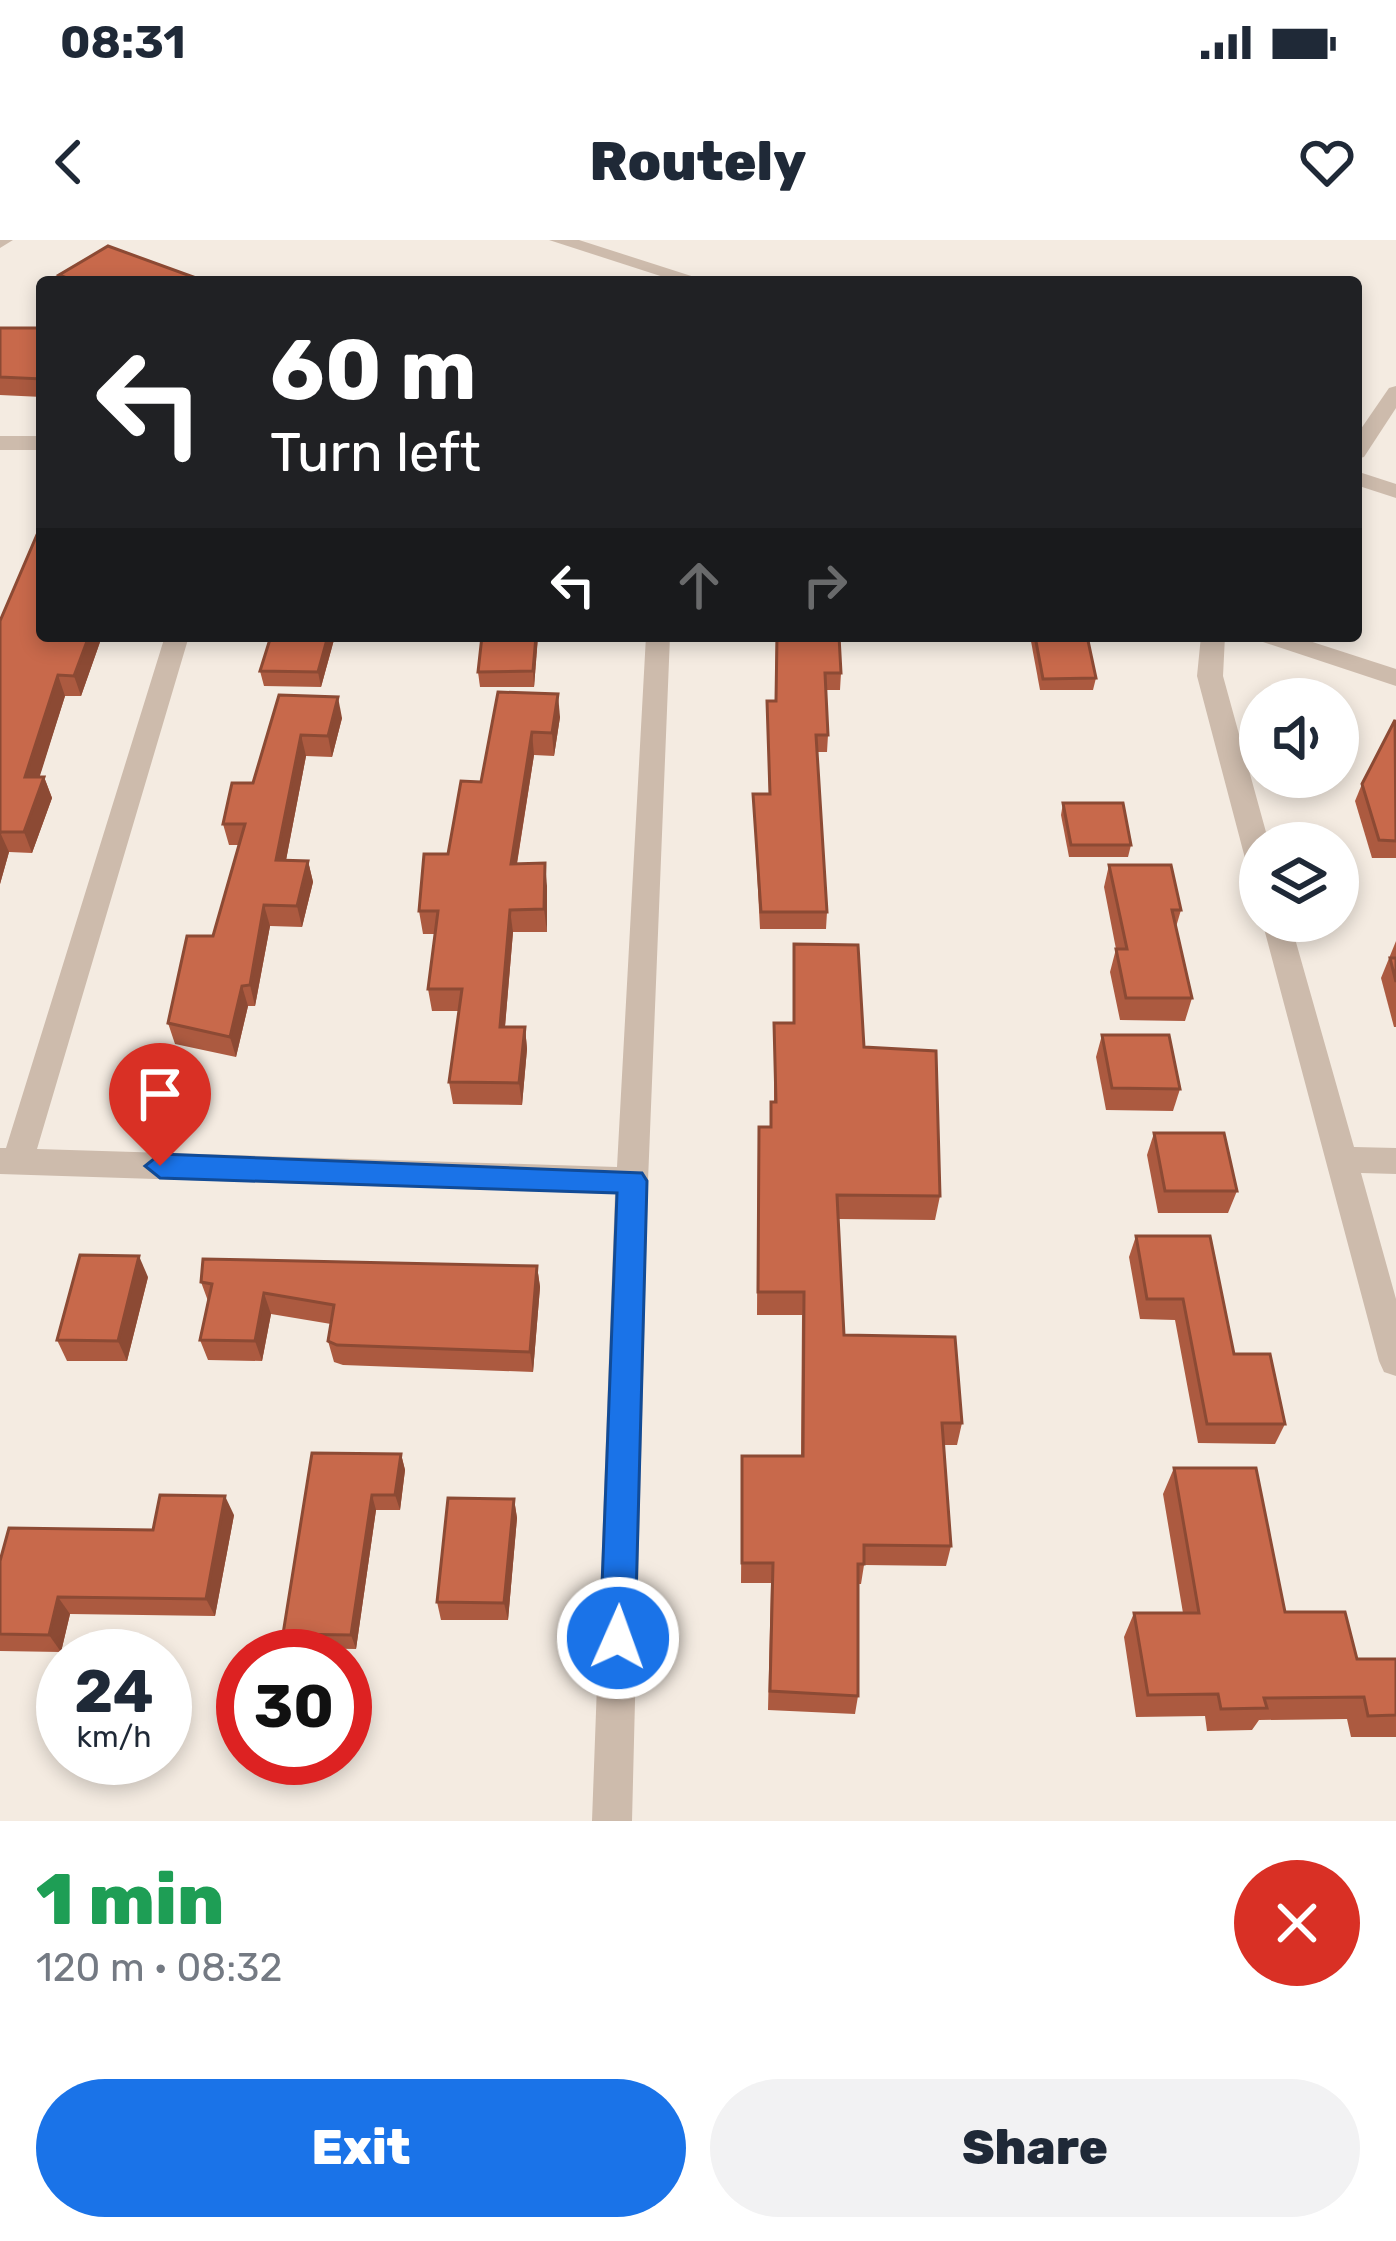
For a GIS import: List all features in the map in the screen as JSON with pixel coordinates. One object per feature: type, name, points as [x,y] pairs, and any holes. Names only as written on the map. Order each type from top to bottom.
[{"type":"street","points":[[559,240],[680,276]]},
{"type":"street","points":[[1362,443],[1396,392]]},
{"type":"street","points":[[0,443],[36,443]]},
{"type":"street","points":[[1362,480],[1396,490]]},
{"type":"street","points":[[175,642],[9,1161],[632,1181]]},
{"type":"street","points":[[612,1821],[632,1181],[658,642]]},
{"type":"street","points":[[1213,642],[1210,676],[1249,822]]},
{"type":"street","points":[[1287,642],[1396,678]]},
{"type":"street","points":[[1282,942],[1396,1360]]},
{"type":"street","points":[[1340,1160],[1396,1161]]},
{"type":"building","points":[[108,246],[190,276],[62,276]]},
{"type":"building","points":[[0,328],[36,328],[36,379],[0,377]]},
{"type":"building","points":[[36,537],[36,642],[87,642],[74,676],[58,675],[25,777],[44,777],[24,832],[0,832],[0,621]]},
{"type":"building","points":[[269,642],[326,642],[318,672],[260,671]]},
{"type":"building","points":[[481,642],[535,642],[533,671],[478,672]]},
{"type":"building","points":[[777,642],[839,642],[841,673],[825,673],[828,735],[816,735],[827,912],[761,912],[753,794],[770,794],[767,701],[776,701]]},
{"type":"building","points":[[1036,642],[1088,642],[1096,678],[1043,679]]},
{"type":"building","points":[[498,692],[558,694],[552,733],[532,732],[511,864],[545,863],[544,909],[510,910],[500,1027],[525,1027],[519,1083],[449,1082],[462,989],[428,989],[438,911],[419,911],[424,854],[448,854],[461,781],[481,782]]},
{"type":"building","points":[[279,695],[338,697],[328,736],[301,735],[276,860],[308,861],[297,906],[264,905],[250,985],[242,986],[230,1037],[168,1023],[187,936],[213,936],[245,824],[223,824],[232,783],[253,783]]},
{"type":"building","points":[[1395,720],[1396,841],[1379,840],[1362,784]]},
{"type":"building","points":[[1063,803],[1123,803],[1131,845],[1071,845]]},
{"type":"building","points":[[1109,865],[1171,865],[1181,910],[1172,910],[1192,998],[1126,998],[1116,949],[1127,949]]},
{"type":"building","points":[[794,944],[858,945],[864,1047],[936,1051],[940,1196],[837,1195],[844,1335],[955,1337],[962,1423],[942,1423],[951,1546],[864,1545],[864,1564],[858,1564],[858,1696],[770,1691],[773,1563],[742,1563],[742,1456],[803,1456],[804,1292],[758,1292],[759,1127],[771,1127],[771,1102],[776,1102],[774,1023],[794,1023]]},
{"type":"building","points":[[1102,1035],[1169,1035],[1180,1089],[1112,1088]]},
{"type":"building","points":[[1154,1133],[1224,1133],[1237,1191],[1165,1191]]},
{"type":"building","points":[[1136,1236],[1210,1236],[1234,1354],[1270,1354],[1285,1424],[1207,1424],[1183,1299],[1147,1299]]},
{"type":"building","points":[[80,1255],[139,1256],[118,1341],[57,1340]]},
{"type":"building","points":[[203,1259],[537,1266],[530,1352],[337,1345],[328,1341],[334,1305],[264,1293],[255,1341],[200,1340],[212,1284],[201,1282]]},
{"type":"building","points":[[312,1453],[401,1454],[395,1495],[372,1495],[352,1629],[284,1629]]},
{"type":"building","points":[[1174,1468],[1256,1468],[1285,1612],[1345,1612],[1357,1659],[1396,1659],[1396,1715],[1368,1716],[1364,1697],[1264,1698],[1267,1708],[1221,1709],[1218,1694],[1148,1695],[1134,1613],[1199,1613]]},
{"type":"building","points":[[160,1495],[225,1496],[206,1599],[58,1597],[50,1629],[36,1629],[36,1635],[0,1634],[0,1561],[9,1528],[153,1530]]},
{"type":"building","points":[[448,1498],[514,1499],[504,1603],[437,1602]]},
{"type":"route","points":[[160,1166],[632,1181],[618,1638]]}]
